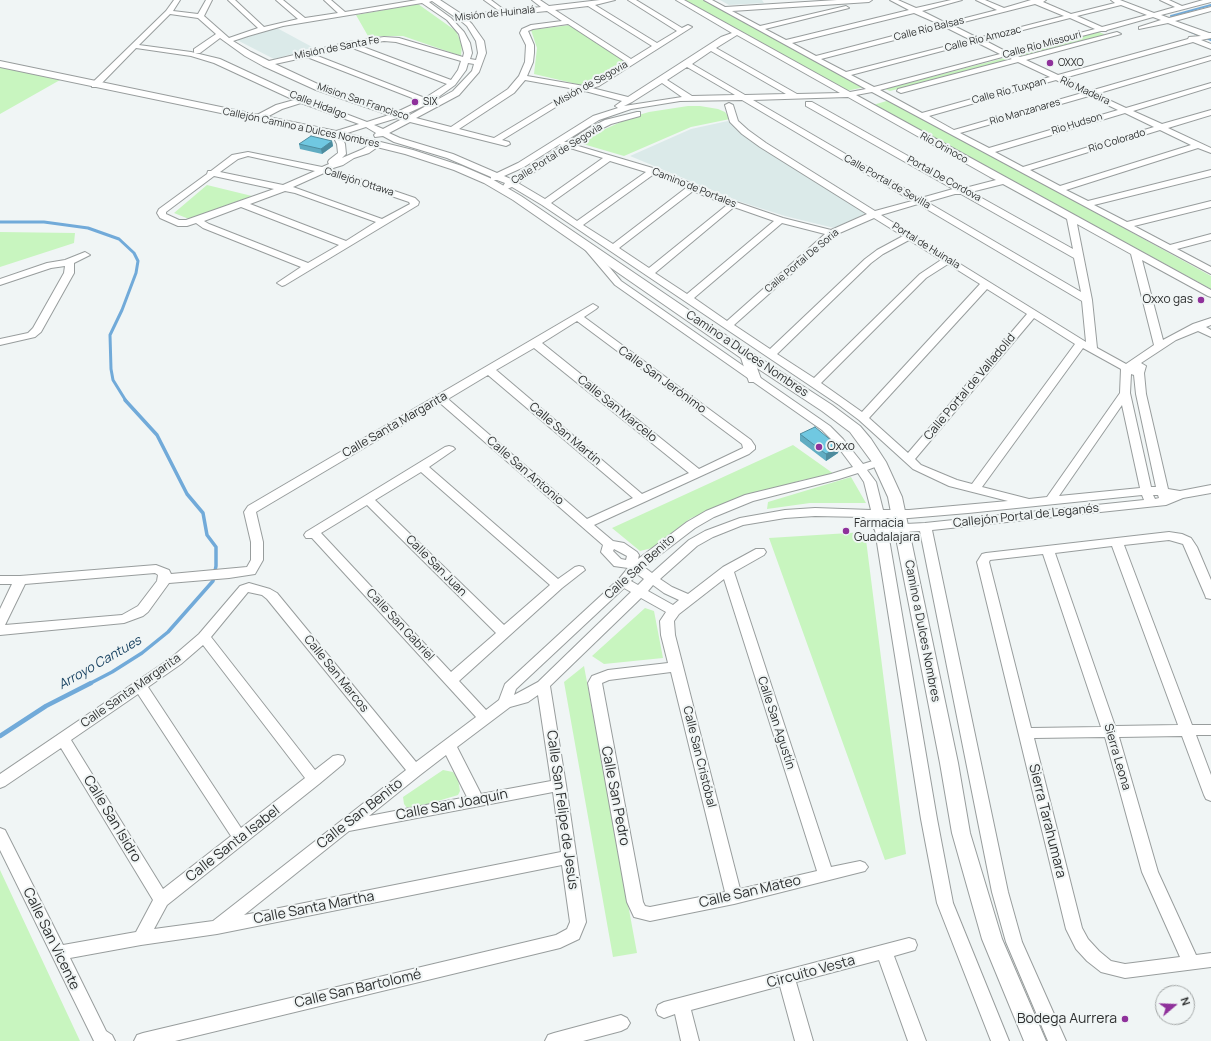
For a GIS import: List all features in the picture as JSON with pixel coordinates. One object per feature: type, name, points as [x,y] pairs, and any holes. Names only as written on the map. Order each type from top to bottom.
[{"type":"main road","name":"Callejón Camino a Dulces Nombres","points":[[0,64],[94,85],[336,134],[439,160],[488,181],[502,189]]},
{"type":"main road","name":"Camino a Dulces Nombres","points":[[502,189],[841,418],[866,442],[879,462],[895,497],[949,763],[961,833],[992,939],[1035,1041]]},
{"type":"main road","points":[[748,356],[754,379]]},
{"type":"street","points":[[94,85],[168,12],[178,0]]},
{"type":"street","points":[[168,12],[200,16],[209,0]]},
{"type":"street","points":[[231,0],[263,29]]},
{"type":"street","points":[[279,0],[303,20]]},
{"type":"street","points":[[327,0],[344,14]]},
{"type":"street","points":[[374,0],[380,7]]},
{"type":"street","points":[[228,41],[263,29],[303,20],[380,7],[409,0]]},
{"type":"street","points":[[380,7],[432,0]]},
{"type":"street","points":[[367,142],[382,132],[440,104],[456,93],[475,72],[479,64],[482,53],[480,41],[470,26],[460,16],[436,0]]},
{"type":"street","points":[[487,0],[500,9]]},
{"type":"street","points":[[535,0],[631,62]]},
{"type":"street","name":"Misión de Huinalá","points":[[460,16],[586,1],[612,0]]},
{"type":"street","name":"Misión de Segovia","points":[[495,141],[574,92],[596,84],[685,29],[631,0]]},
{"type":"street","name":"Río Orinoco","points":[[679,0],[1003,181],[1211,294]]},
{"type":"street","name":"Río Orinoco","points":[[708,0],[1211,271]]},
{"type":"street","points":[[724,9],[870,0]]},
{"type":"street","points":[[759,28],[852,7],[870,0]]},
{"type":"street","name":"Río Madeira","points":[[893,0],[1211,151]]},
{"type":"street","points":[[785,42],[959,0]]},
{"type":"street","points":[[979,0],[1003,10]]},
{"type":"street","name":"Calle Río Balsas","points":[[815,58],[1034,1],[1044,0]]},
{"type":"street","points":[[1113,0],[1152,16],[1169,20],[1204,37],[1211,46]]},
{"type":"street","points":[[1163,0],[1182,8]]},
{"type":"street","name":"Calle Río Missouri","points":[[796,97],[848,95],[874,89],[1211,0]]},
{"type":"street","points":[[346,155],[336,134],[397,115],[427,101],[452,83],[462,70],[468,53],[462,32],[447,18],[422,1]]},
{"type":"street","points":[[586,1],[656,46]]},
{"type":"street","points":[[1034,1],[1102,29]]},
{"type":"street","name":"Calle Río Amozac","points":[[845,74],[1121,3]]},
{"type":"street","name":"Misión de Huinalá","points":[[447,18],[500,9],[545,7]]},
{"type":"street","points":[[1136,29],[1211,9]]},
{"type":"street","name":"Mision San Francisco","points":[[200,16],[228,41],[266,64],[319,88],[409,119],[454,129],[506,144]]},
{"type":"street","points":[[1152,16],[1157,24],[1204,37]]},
{"type":"street","points":[[454,129],[511,91],[523,77],[529,62],[530,53],[529,42],[524,33],[526,28],[569,22]]},
{"type":"street","name":"Calle Río Missouri","points":[[809,104],[859,101],[1118,34],[1102,29]]},
{"type":"street","name":"Calle Portal de Segovia","points":[[608,113],[710,48],[737,33]]},
{"type":"street","points":[[197,51],[220,35]]},
{"type":"street","name":"Calle Río Tuxpan","points":[[923,115],[1204,37]]},
{"type":"street","name":"Misión de Santa Fe","points":[[266,64],[369,40],[396,40],[479,64]]},
{"type":"street","points":[[349,44],[452,83]]},
{"type":"street","name":"Calle Hidalgo","points":[[134,46],[191,54],[217,61],[301,100],[382,132],[402,142],[450,156],[499,176]]},
{"type":"street","points":[[710,48],[796,97]]},
{"type":"street","points":[[307,54],[427,101]]},
{"type":"street","name":"Rio Manzanares","points":[[955,132],[1211,58]]},
{"type":"street","name":"Calle Portal de Sevilla","points":[[687,64],[1087,300]]},
{"type":"street","points":[[523,77],[583,88],[629,100]]},
{"type":"street","points":[[662,80],[689,98]]},
{"type":"street","name":"Rio Hudson","points":[[989,151],[1211,85]]},
{"type":"street","name":"Calle Portal de Segovia","points":[[488,181],[521,164],[596,118],[608,113],[651,102],[689,98],[796,97]]},
{"type":"street","points":[[258,118],[280,107],[301,100]]},
{"type":"street","name":"Calle Portal de Segovia","points":[[502,189],[592,130],[608,122],[669,107],[702,104],[809,104]]},
{"type":"street","name":"Portal De Cordova","points":[[809,104],[956,189]]},
{"type":"street","name":"Portal de Huinala","points":[[729,105],[734,122],[763,145],[1081,343],[1126,368],[1139,373]]},
{"type":"street","name":"Río Colorado","points":[[1024,170],[1211,112]]},
{"type":"street","points":[[1198,116],[1211,122]]},
{"type":"street","points":[[596,118],[608,122]]},
{"type":"street","points":[[197,220],[282,189],[340,163],[346,155],[366,151],[367,142],[364,126]]},
{"type":"street","name":"Camino de Portales","points":[[556,142],[653,171],[733,204],[780,220],[832,233]]},
{"type":"street","points":[[1060,189],[1198,145]]},
{"type":"street","name":"Callejón Ottawa","points":[[197,220],[187,223],[178,223],[161,213],[164,208],[234,157],[248,154],[325,169],[415,202],[414,205],[282,283]]},
{"type":"street","points":[[545,203],[610,157]]},
{"type":"street","points":[[577,225],[653,171]]},
{"type":"street","points":[[1087,204],[1211,173]]},
{"type":"street","points":[[211,174],[297,191],[383,222]]},
{"type":"street","name":"Calle Portal De Soria","points":[[728,325],[832,233],[858,220],[956,189],[993,175]]},
{"type":"street","name":"Camino a Dulces Nombres","points":[[499,176],[545,203],[814,384],[863,418],[908,460],[930,474],[953,483],[1029,503]]},
{"type":"street","name":"Calle Portal De Soria","points":[[956,189],[966,191],[1003,181]]},
{"type":"street","points":[[612,249],[693,187]]},
{"type":"street","name":"Portal De Cordova","points":[[966,191],[1078,256]]},
{"type":"street","points":[[242,204],[346,244]]},
{"type":"street","points":[[649,273],[733,204]]},
{"type":"street","points":[[1127,225],[1211,204]]},
{"type":"street","points":[[1071,217],[1087,300],[1092,349]]},
{"type":"street","points":[[197,220],[206,226],[309,267]]},
{"type":"street","points":[[687,299],[780,220]]},
{"type":"street","points":[[770,355],[868,261],[880,252],[910,236]]},
{"type":"street","points":[[1169,248],[1211,237]]},
{"type":"street","points":[[587,246],[618,283],[826,428],[862,469],[870,482],[886,556],[929,819],[945,903],[1000,1041]]},
{"type":"street","points":[[1136,254],[1159,345]]},
{"type":"street","points":[[0,291],[3,281],[50,265],[67,263],[85,255]]},
{"type":"street","points":[[814,384],[923,276],[948,260]]},
{"type":"street","points":[[0,342],[31,335],[37,330],[69,273],[70,268],[67,263]]},
{"type":"street","points":[[863,418],[986,284]]},
{"type":"street","name":"Calle Santa Margarita","points":[[165,579],[251,571],[257,560],[257,542],[250,512],[252,509],[535,343],[593,307]]},
{"type":"street","name":"Calle Portal de Valladolid","points":[[908,460],[1033,313]]},
{"type":"street","name":"Calle San Jerónimo","points":[[577,317],[747,442],[749,449],[745,452],[698,474]]},
{"type":"street","points":[[1211,321],[1197,326],[1159,345],[1144,357],[1126,368],[1125,393],[1148,497],[1180,495],[1211,489]]},
{"type":"street","points":[[1197,326],[1211,334]]},
{"type":"street","name":"Calle San Marcelo","points":[[535,343],[698,474]]},
{"type":"street","points":[[976,489],[1081,343]]},
{"type":"street","points":[[1144,357],[1139,373],[1141,394],[1164,496]]},
{"type":"street","name":"Calle San Martín","points":[[489,370],[641,499]]},
{"type":"street","points":[[1050,501],[1125,393]]},
{"type":"street","name":"Calle San Antonio","points":[[441,398],[609,544],[607,552],[618,563],[633,566]]},
{"type":"street","points":[[368,499],[449,449]]},
{"type":"street","name":"Calle San Benito","points":[[505,703],[510,687],[623,582],[633,566],[677,534],[710,514],[749,498],[835,477],[879,462]]},
{"type":"street","points":[[421,466],[558,585]]},
{"type":"street","points":[[586,524],[698,474]]},
{"type":"street","name":"Callejón Portal de Leganés","points":[[899,522],[1029,503],[1148,497]]},
{"type":"street","name":"Callejón Portal de Leganés","points":[[899,522],[925,527],[1148,497]]},
{"type":"street","name":"Calle San Gabriel","points":[[368,499],[312,534],[485,718]]},
{"type":"street","name":"Calle San Juan","points":[[368,499],[504,633]]},
{"type":"street","name":"Calle San Benito","points":[[217,927],[344,826],[505,703],[523,698],[543,685],[651,580],[693,543],[724,527],[758,518],[815,512],[867,513],[881,529]]},
{"type":"street","points":[[878,514],[899,522]]},
{"type":"street","points":[[881,529],[899,522]]},
{"type":"street","points":[[925,527],[1000,892],[1014,942],[1057,1041]]},
{"type":"street","points":[[1048,550],[1169,536],[1178,537],[1187,541],[1191,547],[1211,595]]},
{"type":"street","points":[[1117,542],[1211,796]]},
{"type":"street","name":"Sierra Tarahumara","points":[[1048,550],[986,557],[983,562],[1074,929],[1082,944],[1093,956],[1107,967],[1125,971],[1211,960]]},
{"type":"street","name":"Sierra Leona","points":[[1048,550],[1110,731],[1150,872],[1191,963]]},
{"type":"street","points":[[623,582],[672,614],[688,599],[727,570],[760,552]]},
{"type":"street","points":[[633,566],[651,580],[688,599]]},
{"type":"street","points":[[0,580],[20,580],[156,569],[165,573],[165,579],[143,609],[138,613],[124,619],[0,630]]},
{"type":"street","points":[[450,680],[558,585],[579,570]]},
{"type":"street","name":"Calle San Agustín","points":[[727,570],[826,875]]},
{"type":"street","points":[[0,623],[20,580]]},
{"type":"street","name":"Calle Santa Margarita","points":[[0,782],[176,661],[204,637],[244,589],[249,587]]},
{"type":"street","name":"Calle San Marcos","points":[[249,587],[266,592],[272,596],[415,771]]},
{"type":"street","name":"Calle San Cristóbal","points":[[672,614],[667,626],[668,635],[734,897]]},
{"type":"street","points":[[204,637],[314,780]]},
{"type":"street","name":"Calle San Pedro","points":[[640,912],[635,902],[595,687],[597,679],[608,675],[676,666]]},
{"type":"street","name":"Calle San Felipe de Jesús","points":[[543,685],[559,785],[578,922],[573,934]]},
{"type":"street","points":[[140,686],[240,838]]},
{"type":"street","points":[[1025,733],[1211,730]]},
{"type":"street","name":"Calle San Isidro","points":[[62,738],[161,900]]},
{"type":"street","points":[[450,746],[476,800]]},
{"type":"street","name":"Calle Santa Isabel","points":[[141,938],[161,900],[338,760]]},
{"type":"street","name":"Calle San Joaquín","points":[[344,826],[559,785]]},
{"type":"street","name":"Calle San Vicente","points":[[0,834],[58,954],[100,1036],[106,1041]]},
{"type":"street","name":"Calle Santa Martha","points":[[58,954],[141,938],[217,927],[569,857]]},
{"type":"street","name":"Calle San Mateo","points":[[640,912],[650,914],[734,897],[860,867]]},
{"type":"street","name":"Calle San Bartolomé","points":[[143,1041],[560,941],[573,934]]},
{"type":"street","name":"Circuito Vesta","points":[[664,1010],[909,946]]},
{"type":"street","points":[[885,953],[917,1041]]},
{"type":"street","points":[[786,978],[804,1041]]},
{"type":"street","points":[[682,1006],[690,1041]]},
{"type":"street","points":[[554,1041],[575,1038],[621,1022]]},
{"type":"shaded area","points":[[720,0],[762,0],[764,3],[729,5]]},
{"type":"shaded area","points":[[277,28],[314,48],[274,59],[237,40]]},
{"type":"shaded area","points":[[728,121],[742,134],[867,213],[834,228],[785,216],[741,202],[630,156],[691,129]]},
{"type":"green space","points":[[684,0],[703,0],[865,87],[846,91]]},
{"type":"green space","points":[[418,4],[456,31],[462,45],[461,56],[403,36],[368,36],[356,15]]},
{"type":"green space","points":[[570,25],[625,61],[581,85],[534,74],[537,48],[531,30]]},
{"type":"green space","points":[[1099,32],[1106,35],[1023,57],[1018,54]]},
{"type":"green space","points":[[1008,57],[1013,59],[890,91],[885,89]]},
{"type":"green space","points":[[0,67],[60,80],[0,114]]},
{"type":"green space","points":[[890,100],[1211,276],[1211,289],[873,105]]},
{"type":"green space","points":[[688,106],[718,109],[725,112],[730,119],[691,127],[624,156],[583,144],[594,134],[632,117],[649,112]]},
{"type":"green space","points":[[207,185],[252,196],[189,219],[174,213]]},
{"type":"green space","points":[[0,232],[75,233],[74,243],[0,267]]},
{"type":"green space","points":[[793,445],[834,474],[802,480],[691,518],[652,548],[640,551],[612,528]]},
{"type":"green space","points":[[851,477],[866,503],[810,503],[767,509],[768,502]]},
{"type":"green space","points":[[865,532],[906,854],[885,860],[769,538]]},
{"type":"green space","points":[[645,608],[654,611],[663,658],[604,664],[592,656]]},
{"type":"green space","points":[[584,666],[637,953],[613,957],[564,682]]},
{"type":"green space","points":[[443,770],[453,772],[458,779],[460,791],[458,795],[411,809],[407,808],[404,804],[403,797]]},
{"type":"green space","points":[[0,870],[80,1041],[0,1041]]},
{"type":"building","points":[[311,136],[332,141],[321,149],[299,144]]},
{"type":"building","points":[[815,427],[839,447],[826,454],[800,434]]},
{"type":"waterway","points":[[1171,16],[1211,5]]},
{"type":"waterway","points":[[1189,31],[1211,40]]},
{"type":"waterway","name":"Arroyo Cantues","points":[[0,222],[44,222],[88,228],[119,239],[134,253],[138,261],[136,273],[122,310],[110,335],[111,369],[113,380],[126,401]]},
{"type":"waterway","name":"Arroyo Cantues","points":[[89,684],[112,672],[142,653],[168,632],[213,581],[216,566],[216,547],[207,535],[203,513],[187,494],[157,435],[125,400]]},
{"type":"waterway","name":"Arroyo Cantues","points":[[0,736],[46,706],[91,683]]},
{"type":"place","name":"OXXO","points":[[1050,63]]},
{"type":"place","name":"SIX","points":[[415,102]]},
{"type":"place","name":"Oxxo gas","points":[[1201,300]]},
{"type":"place","name":"Oxxo","points":[[819,447]]},
{"type":"place","name":"Farmacia Guadalajara","points":[[846,531]]},
{"type":"place","name":"Bodega Aurrera","points":[[1125,1019]]}]
